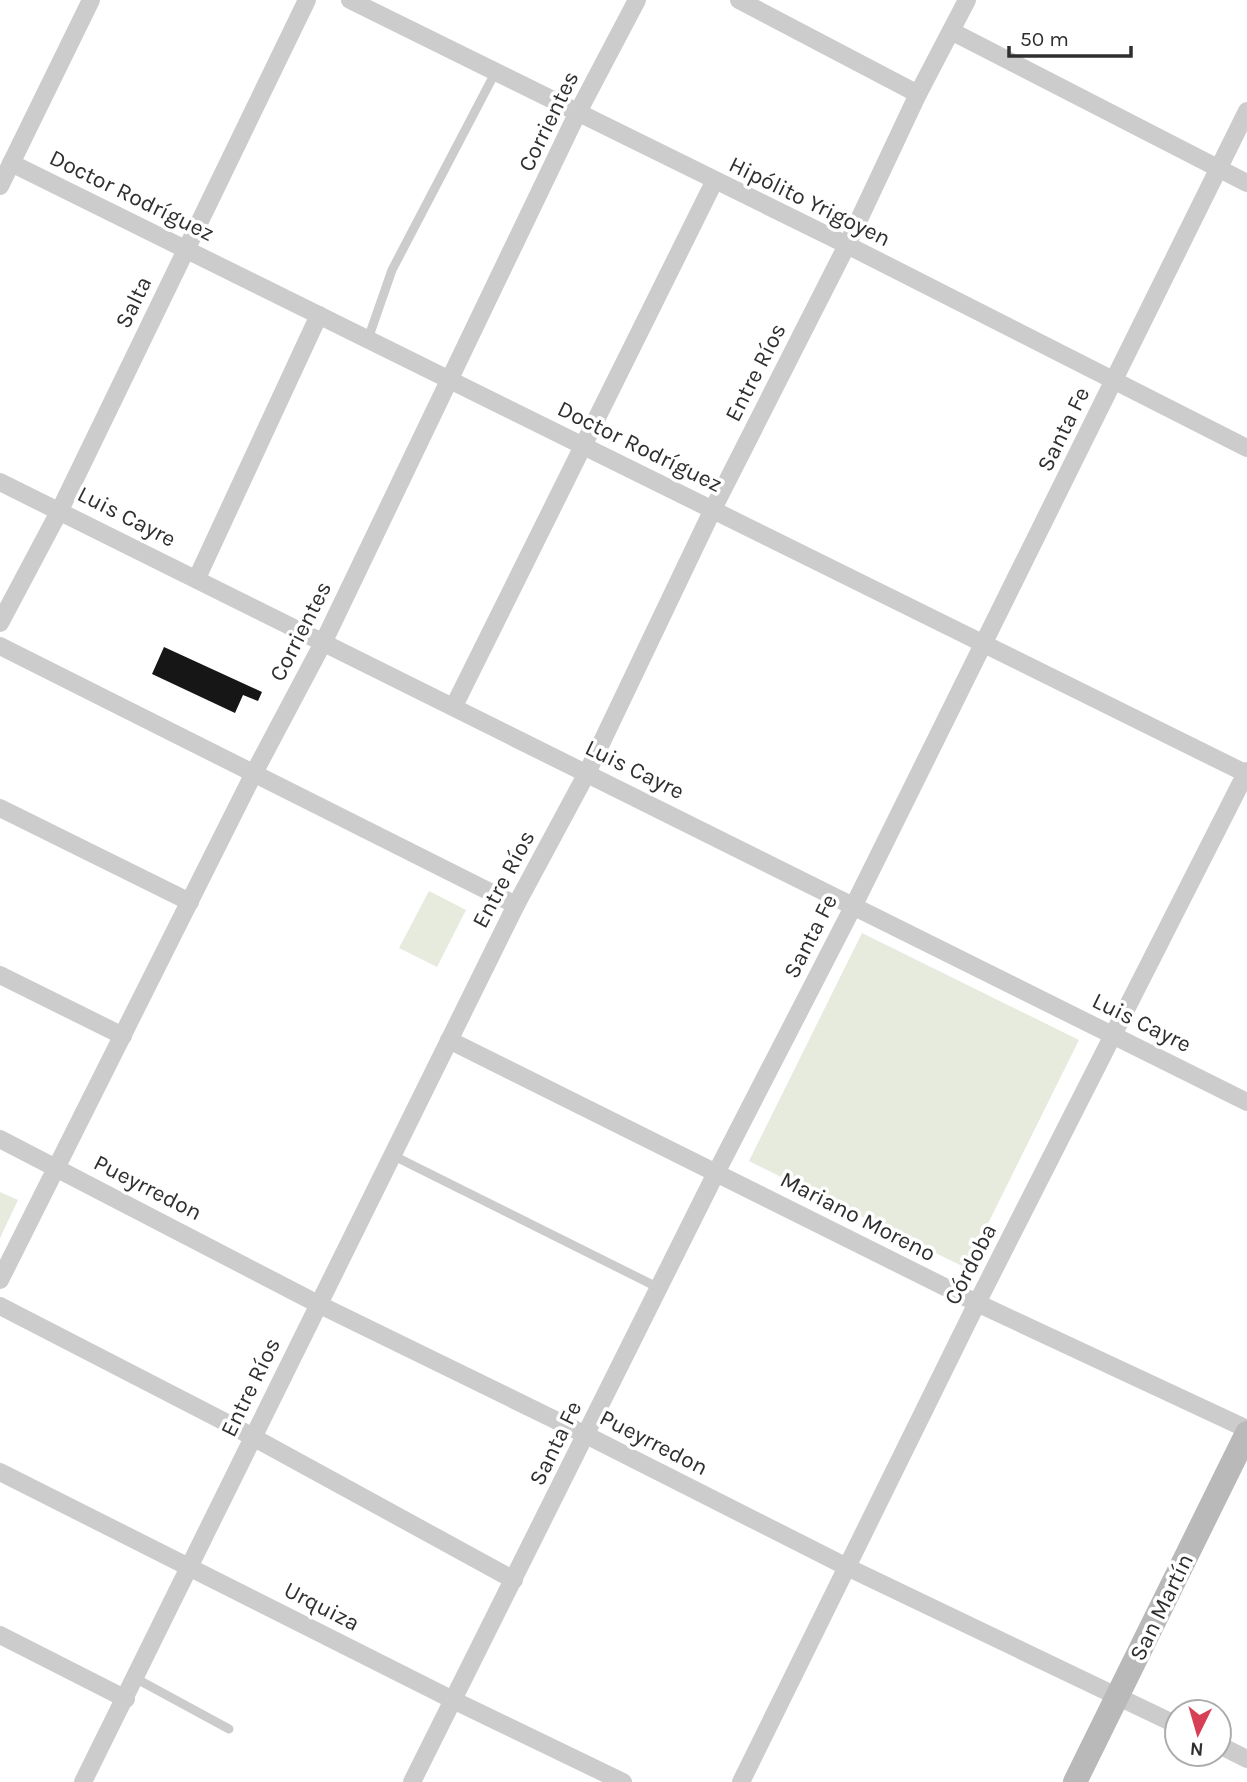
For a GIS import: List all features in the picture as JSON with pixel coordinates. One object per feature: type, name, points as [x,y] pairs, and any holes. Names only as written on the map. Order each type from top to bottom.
[{"type":"street","points":[[0,186],[91,0]]},
{"type":"street","name":"Salta","points":[[0,623],[60,510],[307,0]]},
{"type":"street","name":"Hipólito Yrigoyen","points":[[350,0],[714,182],[847,245],[1247,448]]},
{"type":"street","name":"Corrientes","points":[[0,1280],[254,773],[324,641],[577,114],[637,0]]},
{"type":"street","points":[[739,0],[918,94]]},
{"type":"street","name":"Entre Ríos","points":[[83,1782],[516,905],[587,773],[713,509],[967,0]]},
{"type":"street","points":[[951,31],[1247,183]]},
{"type":"street","name":"Santa Fe","points":[[412,1782],[716,1173],[854,905],[1247,111]]},
{"type":"street","name":"Doctor Rodríguez","points":[[11,163],[1247,773]]},
{"type":"street","points":[[454,706],[714,182]]},
{"type":"street","points":[[197,579],[319,315]]},
{"type":"street","name":"Luis Cayre","points":[[0,482],[1247,1102]]},
{"type":"street","points":[[0,646],[516,905]]},
{"type":"street","name":"Córdoba","points":[[741,1782],[977,1303],[1247,773]]},
{"type":"street","points":[[0,808],[190,902]]},
{"type":"street","points":[[0,975],[123,1036]]},
{"type":"street","name":"Mariano Moreno","points":[[449,1040],[977,1303],[1247,1431]]},
{"type":"street","name":"Pueyrredon","points":[[0,1139],[318,1304],[847,1567],[1163,1718]]},
{"type":"street","points":[[0,1306],[229,1424],[514,1580]]},
{"type":"street","name":"San Martín","points":[[1075,1782],[1247,1431]]},
{"type":"street","name":"Urquiza","points":[[0,1472],[453,1700],[623,1782]]},
{"type":"street","points":[[0,1635],[125,1699]]},
{"type":"lane","points":[[369,339],[392,270],[495,73]]},
{"type":"lane","points":[[392,1155],[659,1288]]},
{"type":"lane","points":[[135,1678],[229,1729]]},
{"type":"shaded area","points":[[429,891],[466,910],[437,967],[399,948]]},
{"type":"shaded area","points":[[862,933],[1079,1040],[966,1268],[749,1161]]},
{"type":"shaded area","points":[[0,1192],[18,1200],[0,1238]]},
{"type":"building","points":[[164,647],[262,692],[258,701],[243,695],[235,713],[152,674]]}]
